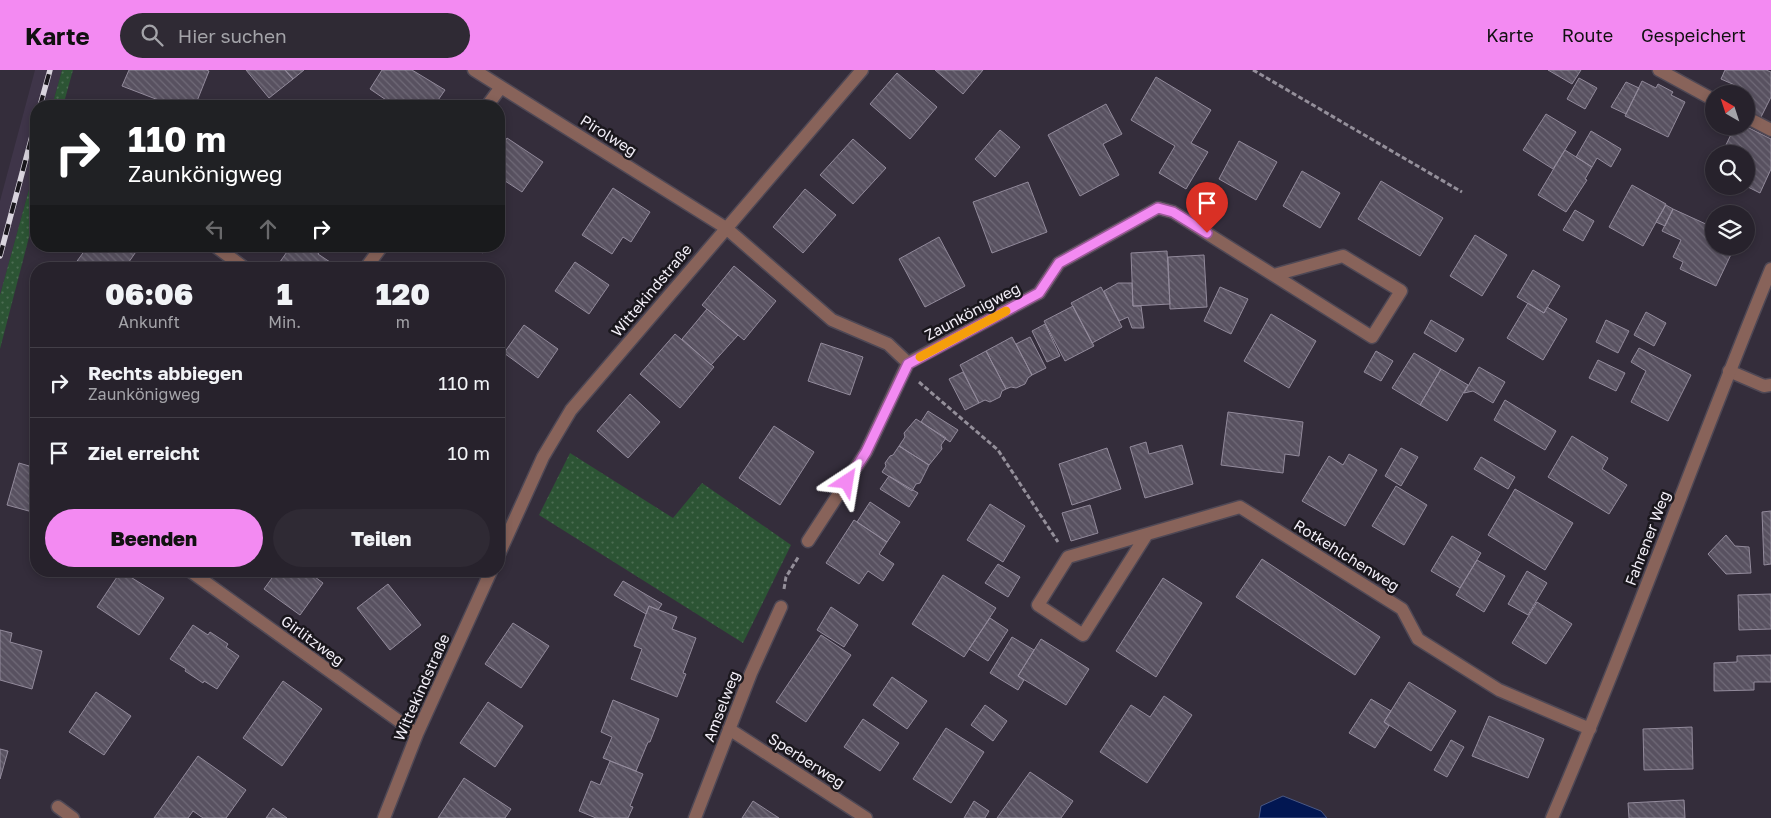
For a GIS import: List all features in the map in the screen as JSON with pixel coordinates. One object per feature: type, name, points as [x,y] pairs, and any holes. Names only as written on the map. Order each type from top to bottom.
[{"type":"street","name":"Pirolweg","points":[[474,70],[726,228]]},
{"type":"street","name":"Wittekindstraße","points":[[505,541],[543,457],[571,410],[862,70]]},
{"type":"street","points":[[1659,70],[1705,95]]},
{"type":"street","points":[[491,100],[501,87]]},
{"type":"street","points":[[1755,122],[1771,130]]},
{"type":"street","name":"Zaunkönigweg","points":[[908,364],[1039,293],[1059,263],[1158,208],[1173,212],[1372,337],[1401,292],[1343,256],[1274,275]]},
{"type":"street","points":[[726,228],[832,320],[888,344],[908,364],[866,452],[808,541]]},
{"type":"street","points":[[223,252],[237,262]]},
{"type":"street","name":"Fahrener Weg","points":[[1552,818],[1590,729],[1729,371],[1771,269]]},
{"type":"street","points":[[1729,371],[1764,386],[1771,385]]},
{"type":"street","name":"Rotkehlchenweg","points":[[1068,557],[1240,507],[1402,609],[1418,639],[1499,690],[1590,729]]},
{"type":"street","points":[[1068,557],[1038,605],[1083,635],[1147,534]]},
{"type":"street","name":"Girlitzweg","points":[[198,577],[417,734]]},
{"type":"street","name":"Wittekindstraße","points":[[384,818],[417,734],[488,577]]},
{"type":"street","name":"Amselweg","points":[[695,818],[751,673],[781,607]]},
{"type":"street","name":"Sperberweg","points":[[730,728],[866,818]]},
{"type":"street","points":[[58,808],[73,818]]},
{"type":"path","points":[[1253,70],[1462,192]]},
{"type":"path","points":[[908,364],[912,376],[998,450],[1068,557]]},
{"type":"path","points":[[781,607],[786,577],[808,541]]},
{"type":"shaded area","points":[[35,70],[62,70],[54,100],[30,100],[30,186],[0,295],[0,201]]},
{"type":"shaded area","points":[[1283,796],[1321,811],[1327,818],[1259,818],[1261,806]]},
{"type":"green space","points":[[62,70],[73,70],[65,100],[54,100]]},
{"type":"green space","points":[[30,186],[30,233],[0,349],[0,295]]},
{"type":"green space","points":[[570,453],[673,518],[702,483],[791,545],[743,643],[539,515]]},
{"type":"building","points":[[129,70],[209,71],[197,100],[158,100],[122,86]]},
{"type":"building","points":[[246,70],[285,70],[293,79],[269,98]]},
{"type":"building","points":[[285,70],[304,70],[293,79]]},
{"type":"building","points":[[382,70],[412,70],[445,90],[438,100],[386,100],[370,89]]},
{"type":"building","points":[[935,70],[983,70],[963,94]]},
{"type":"building","points":[[1548,70],[1581,70],[1572,84]]},
{"type":"building","points":[[1725,70],[1766,70],[1771,72],[1771,97],[1761,117],[1755,114],[1755,85],[1735,85],[1721,79]]},
{"type":"building","points":[[897,73],[937,107],[910,139],[870,104]]},
{"type":"building","points":[[1156,77],[1211,110],[1191,143],[1208,152],[1186,189],[1159,173],[1175,146],[1131,120]]},
{"type":"building","points":[[1579,78],[1597,88],[1585,109],[1567,99]]},
{"type":"building","points":[[1642,81],[1656,88],[1658,84],[1673,92],[1671,95],[1685,102],[1668,137],[1625,116]]},
{"type":"building","points":[[1626,82],[1639,88],[1626,114],[1611,107]]},
{"type":"building","points":[[1106,104],[1122,134],[1103,144],[1119,175],[1080,196],[1048,135]]},
{"type":"building","points":[[1546,114],[1576,132],[1553,169],[1523,150]]},
{"type":"building","points":[[1000,130],[1020,147],[995,177],[975,159]]},
{"type":"building","points":[[1591,131],[1621,149],[1611,167],[1597,158],[1592,167],[1576,157]]},
{"type":"building","points":[[1755,131],[1771,139],[1771,169],[1760,193],[1755,190],[1755,145],[1726,145],[1731,135],[1755,135]]},
{"type":"building","points":[[507,138],[543,162],[522,192],[505,181],[505,141]]},
{"type":"building","points":[[853,139],[886,168],[853,204],[820,175]]},
{"type":"building","points":[[1239,141],[1277,162],[1256,200],[1219,179]]},
{"type":"building","points":[[1565,150],[1592,167],[1585,179],[1587,180],[1566,212],[1538,195]]},
{"type":"building","points":[[1302,171],[1340,193],[1320,228],[1283,206]]},
{"type":"building","points":[[1381,181],[1443,218],[1420,256],[1358,219]]},
{"type":"building","points":[[1028,182],[1047,232],[992,253],[973,202]]},
{"type":"building","points":[[1632,185],[1666,204],[1643,246],[1609,227]]},
{"type":"building","points":[[613,188],[650,212],[631,242],[623,237],[612,254],[582,235]]},
{"type":"building","points":[[805,189],[836,215],[803,253],[773,227]]},
{"type":"building","points":[[1666,205],[1673,209],[1665,226],[1656,222]]},
{"type":"building","points":[[1673,209],[1705,224],[1705,255],[1731,255],[1716,286],[1680,269],[1683,262],[1673,257],[1681,240],[1662,231]]},
{"type":"building","points":[[1575,210],[1594,221],[1583,241],[1563,230]]},
{"type":"building","points":[[1475,235],[1507,255],[1482,296],[1450,276]]},
{"type":"building","points":[[939,237],[965,286],[925,307],[899,259]]},
{"type":"building","points":[[1167,251],[1170,304],[1133,306],[1131,253]]},
{"type":"building","points":[[84,252],[136,252],[129,262],[76,262]]},
{"type":"building","points":[[287,252],[320,252],[318,254],[330,262],[280,262]]},
{"type":"building","points":[[1204,255],[1207,307],[1170,309],[1168,257]]},
{"type":"building","points":[[575,262],[609,285],[589,314],[555,291]]},
{"type":"building","points":[[734,266],[776,301],[744,340],[702,305]]},
{"type":"building","points":[[1533,270],[1560,286],[1544,313],[1517,297]]},
{"type":"building","points":[[1118,283],[1132,283],[1133,306],[1141,306],[1144,328],[1132,328],[1128,317],[1119,321],[1104,291]]},
{"type":"building","points":[[1101,287],[1122,327],[1092,343],[1071,303]]},
{"type":"building","points":[[1220,287],[1248,299],[1231,334],[1204,321]]},
{"type":"building","points":[[1528,303],[1544,313],[1547,307],[1567,319],[1543,360],[1507,338]]},
{"type":"building","points":[[1073,306],[1094,346],[1065,361],[1044,321]]},
{"type":"building","points":[[707,309],[738,335],[711,365],[682,339]]},
{"type":"building","points":[[1646,312],[1666,323],[1654,346],[1634,335]]},
{"type":"building","points":[[1271,314],[1316,341],[1289,388],[1244,361]]},
{"type":"building","points":[[1431,320],[1464,339],[1456,352],[1424,333]]},
{"type":"building","points":[[1606,320],[1629,331],[1618,353],[1596,342]]},
{"type":"building","points":[[1045,324],[1060,356],[1047,362],[1032,331]]},
{"type":"building","points":[[524,325],[558,349],[538,378],[505,354]]},
{"type":"building","points":[[675,334],[714,367],[680,408],[640,374]]},
{"type":"building","points":[[1012,337],[1032,375],[1025,384],[1016,388],[1006,389],[986,351]]},
{"type":"building","points":[[1030,337],[1046,368],[1032,375],[1016,344]]},
{"type":"building","points":[[821,343],[863,357],[850,395],[808,381]]},
{"type":"building","points":[[1639,348],[1691,375],[1668,421],[1631,402],[1646,371],[1631,362]]},
{"type":"building","points":[[986,351],[1006,389],[1002,391],[1000,397],[990,402],[985,400],[979,403],[960,365]]},
{"type":"building","points":[[1376,351],[1393,361],[1381,381],[1364,372]]},
{"type":"building","points":[[1414,353],[1441,369],[1420,405],[1392,388]]},
{"type":"building","points":[[1598,360],[1625,373],[1616,391],[1589,378]]},
{"type":"building","points":[[1479,367],[1505,382],[1493,403],[1473,391],[1464,393]]},
{"type":"building","points":[[1441,369],[1468,385],[1447,421],[1420,405]]},
{"type":"building","points":[[963,372],[979,403],[965,410],[949,379]]},
{"type":"building","points":[[630,394],[660,422],[628,458],[597,431]]},
{"type":"building","points":[[1505,400],[1556,431],[1545,450],[1494,420]]},
{"type":"building","points":[[928,411],[958,430],[950,442],[921,422]]},
{"type":"building","points":[[1228,412],[1303,422],[1299,456],[1285,454],[1283,473],[1221,465]]},
{"type":"building","points":[[916,419],[946,438],[941,445],[942,449],[929,465],[899,446],[905,437],[904,433]]},
{"type":"building","points":[[774,426],[814,452],[780,505],[739,478]]},
{"type":"building","points":[[1572,436],[1608,458],[1602,469],[1627,485],[1609,514],[1548,477]]},
{"type":"building","points":[[1146,442],[1149,454],[1182,445],[1193,484],[1145,498],[1130,447]]},
{"type":"building","points":[[899,446],[929,465],[920,483],[916,484],[912,491],[882,472],[886,466],[885,463]]},
{"type":"building","points":[[1107,448],[1121,489],[1072,505],[1059,464]]},
{"type":"building","points":[[1401,448],[1418,457],[1401,486],[1385,476]]},
{"type":"building","points":[[1349,454],[1377,470],[1345,526],[1302,501],[1329,456],[1343,465]]},
{"type":"building","points":[[1481,457],[1515,477],[1508,489],[1474,469]]},
{"type":"building","points":[[19,463],[30,466],[30,511],[7,505]]},
{"type":"building","points":[[889,476],[918,493],[909,507],[880,489]]},
{"type":"building","points":[[1396,486],[1427,505],[1404,545],[1372,526]]},
{"type":"building","points":[[1515,489],[1573,523],[1545,570],[1488,535]]},
{"type":"building","points":[[870,502],[900,522],[887,542],[857,522]]},
{"type":"building","points":[[990,504],[1025,526],[1003,562],[967,540]]},
{"type":"building","points":[[1090,505],[1098,533],[1071,541],[1062,513]]},
{"type":"building","points":[[1771,511],[1771,564],[1764,565],[1762,512]]},
{"type":"building","points":[[854,520],[887,542],[879,554],[894,564],[883,581],[868,571],[859,584],[826,563]]},
{"type":"building","points":[[1726,535],[1735,546],[1749,547],[1751,573],[1726,574],[1708,554]]},
{"type":"building","points":[[1452,536],[1481,553],[1460,588],[1431,571]]},
{"type":"building","points":[[1262,559],[1380,637],[1355,675],[1236,597]]},
{"type":"building","points":[[1477,560],[1505,576],[1484,612],[1456,595]]},
{"type":"building","points":[[998,564],[1020,577],[1008,597],[985,583]]},
{"type":"building","points":[[1527,571],[1547,583],[1528,615],[1508,604]]},
{"type":"building","points":[[943,575],[996,608],[964,657],[912,624]]},
{"type":"building","points":[[117,577],[131,577],[164,598],[139,635],[97,607]]},
{"type":"building","points":[[273,577],[315,577],[323,583],[300,615],[264,589]]},
{"type":"building","points":[[1163,578],[1202,603],[1156,677],[1116,651]]},
{"type":"building","points":[[623,581],[662,604],[658,610],[649,606],[646,614],[614,595]]},
{"type":"building","points":[[388,584],[421,625],[390,650],[357,608]]},
{"type":"building","points":[[1771,594],[1771,629],[1739,630],[1738,595]]},
{"type":"building","points":[[1537,602],[1572,624],[1546,664],[1512,643]]},
{"type":"building","points":[[649,606],[677,617],[672,629],[696,638],[683,673],[686,674],[677,697],[631,679],[642,649],[634,646]]},
{"type":"building","points":[[831,607],[858,625],[844,647],[817,630]]},
{"type":"building","points":[[990,618],[1008,630],[988,661],[969,649]]},
{"type":"building","points":[[513,623],[549,646],[521,688],[485,664]]},
{"type":"building","points":[[193,625],[208,635],[210,632],[228,644],[226,647],[239,656],[217,689],[204,681],[203,683],[170,659]]},
{"type":"building","points":[[0,630],[12,633],[10,642],[42,651],[32,689],[0,680]]},
{"type":"building","points":[[821,635],[851,655],[806,722],[776,702]]},
{"type":"building","points":[[1012,637],[1034,650],[1018,676],[1024,680],[1018,690],[990,673]]},
{"type":"building","points":[[1041,639],[1089,669],[1066,705],[1018,676]]},
{"type":"building","points":[[1771,655],[1771,682],[1754,682],[1754,690],[1714,691],[1714,663],[1737,662],[1737,656]]},
{"type":"building","points":[[892,677],[927,701],[907,729],[873,705]]},
{"type":"building","points":[[283,681],[322,709],[282,766],[243,738]]},
{"type":"building","points":[[1409,682],[1456,711],[1431,751],[1384,722]]},
{"type":"building","points":[[96,692],[131,716],[104,755],[69,732]]},
{"type":"building","points":[[1164,696],[1192,715],[1147,783],[1100,752],[1131,705],[1150,717]]},
{"type":"building","points":[[1371,699],[1391,711],[1384,722],[1389,726],[1375,748],[1349,733]]},
{"type":"building","points":[[613,700],[659,719],[636,771],[603,758],[612,737],[601,732]]},
{"type":"building","points":[[488,702],[523,726],[495,767],[460,743]]},
{"type":"building","points":[[985,705],[1007,721],[993,741],[971,725]]},
{"type":"building","points":[[1489,716],[1544,739],[1528,778],[1472,756]]},
{"type":"building","points":[[863,719],[899,743],[880,771],[844,747]]},
{"type":"building","points":[[1692,727],[1693,769],[1644,770],[1643,729]]},
{"type":"building","points":[[946,728],[984,752],[951,803],[913,779]]},
{"type":"building","points":[[1451,740],[1464,747],[1447,777],[1434,770]]},
{"type":"building","points":[[0,749],[8,751],[0,779]]},
{"type":"building","points":[[198,756],[246,790],[226,818],[203,818],[193,811],[188,818],[154,818]]},
{"type":"building","points":[[610,761],[643,774],[630,806],[633,807],[628,818],[596,818],[579,811],[591,781],[600,785]]},
{"type":"building","points":[[1030,772],[1073,801],[1061,818],[997,818]]},
{"type":"building","points":[[464,778],[511,809],[505,818],[438,818]]},
{"type":"building","points":[[1684,800],[1685,818],[1629,818],[1628,803]]},
{"type":"building","points":[[753,801],[779,818],[742,818]]},
{"type":"building","points":[[974,801],[989,811],[985,818],[964,818]]},
{"type":"building","points":[[273,808],[287,818],[266,818]]},
{"type":"railway","points":[[42,100],[50,70]]},
{"type":"railway","points":[[0,256],[30,144]]},
{"type":"slow traffic","points":[[920,357],[1006,311]]},
{"type":"route","points":[[847,482],[866,452],[908,364],[1039,293],[1059,263],[1158,208],[1173,212],[1207,233]]}]
